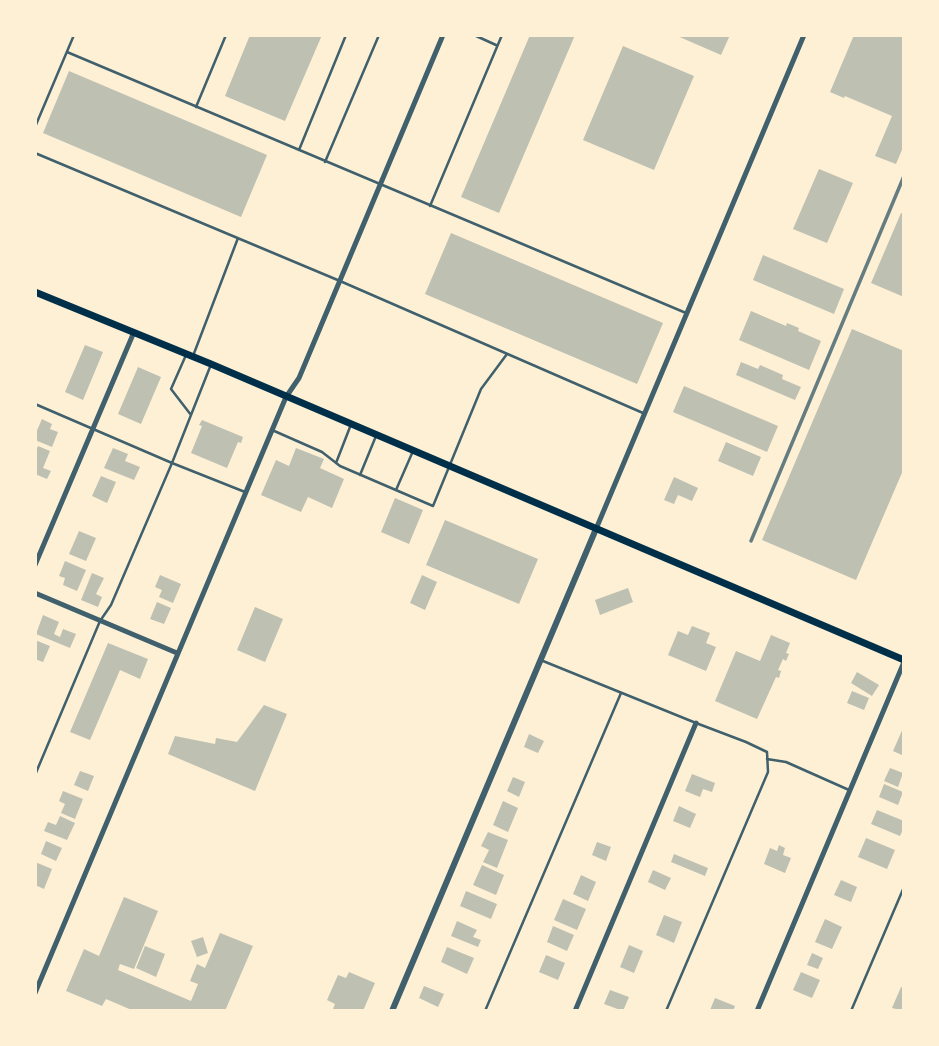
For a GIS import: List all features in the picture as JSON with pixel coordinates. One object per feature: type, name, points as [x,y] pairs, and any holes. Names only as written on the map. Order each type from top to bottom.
[{"type":"main road","points":[[35,292],[211,364],[904,662]]},
{"type":"street","points":[[35,993],[286,397],[299,378],[443,35]]},
{"type":"street","points":[[392,1011],[804,35]]},
{"type":"street","points":[[35,565],[134,332]]},
{"type":"street","points":[[35,593],[177,653]]},
{"type":"street","points":[[757,1011],[904,662]]},
{"type":"street","points":[[575,1011],[695,723]]},
{"type":"lane","points":[[35,127],[74,35]]},
{"type":"lane","points":[[196,107],[226,35]]},
{"type":"lane","points":[[299,150],[346,35]]},
{"type":"lane","points":[[325,162],[379,35]]},
{"type":"lane","points":[[474,35],[498,46]]},
{"type":"lane","points":[[430,206],[502,35]]},
{"type":"lane","points":[[67,52],[687,313]]},
{"type":"lane","points":[[35,153],[340,281],[644,414]]},
{"type":"lane","points":[[191,415],[171,389],[189,356],[238,238]]},
{"type":"lane","points":[[272,430],[322,452],[336,463],[360,475],[433,506],[481,389],[507,354]]},
{"type":"lane","points":[[35,775],[100,621],[111,605],[172,463],[211,364]]},
{"type":"lane","points":[[35,404],[246,492]]},
{"type":"lane","points":[[336,463],[351,425]]},
{"type":"lane","points":[[360,475],[376,435]]},
{"type":"lane","points":[[396,490],[413,451]]},
{"type":"lane","points":[[540,660],[767,752],[768,772],[666,1011]]},
{"type":"lane","points":[[485,1011],[621,693]]},
{"type":"lane","points":[[767,759],[786,762],[850,790]]},
{"type":"lane","points":[[851,1011],[904,887]]},
{"type":"building","points":[[250,35],[322,35],[285,121],[225,96]]},
{"type":"building","points":[[530,35],[575,35],[499,213],[461,197]]},
{"type":"building","points":[[675,35],[730,35],[721,55]]},
{"type":"building","points":[[854,35],[904,35],[904,145],[896,164],[875,156],[892,116],[830,92]]},
{"type":"building","points":[[623,46],[694,76],[654,170],[583,140]]},
{"type":"building","points":[[69,71],[267,155],[241,217],[43,133]]},
{"type":"building","points":[[819,169],[853,183],[827,243],[793,229]]},
{"type":"building","points":[[901,213],[904,214],[904,297],[871,283]]},
{"type":"building","points":[[451,233],[663,323],[637,384],[425,294]]},
{"type":"building","points":[[763,255],[844,289],[834,314],[753,280]]},
{"type":"building","points":[[751,311],[786,326],[787,323],[799,328],[798,331],[821,341],[809,370],[739,340]]},
{"type":"building","points":[[852,329],[904,351],[904,468],[856,580],[762,540]]},
{"type":"building","points":[[85,345],[103,352],[83,400],[65,392]]},
{"type":"building","points":[[741,362],[758,369],[760,365],[801,387],[795,400],[736,375]]},
{"type":"building","points":[[138,367],[161,377],[141,424],[118,414]]},
{"type":"building","points":[[684,386],[778,426],[767,452],[673,412]]},
{"type":"building","points":[[42,419],[52,424],[50,429],[58,432],[52,447],[35,440]]},
{"type":"building","points":[[202,420],[243,437],[241,443],[238,442],[227,468],[191,453]]},
{"type":"building","points":[[726,442],[761,457],[753,476],[718,461]]},
{"type":"building","points":[[38,446],[50,451],[43,468],[51,471],[47,479],[35,474],[35,453]]},
{"type":"building","points":[[113,448],[128,454],[125,461],[140,467],[134,480],[104,468]]},
{"type":"building","points":[[296,448],[324,459],[320,468],[344,479],[332,508],[308,497],[301,512],[261,495],[276,460],[289,466]]},
{"type":"building","points":[[101,476],[116,482],[107,503],[92,496]]},
{"type":"building","points":[[674,477],[698,488],[692,501],[678,495],[674,504],[664,500]]},
{"type":"building","points":[[395,498],[423,510],[409,544],[381,532]]},
{"type":"building","points":[[445,520],[538,559],[519,604],[426,565]]},
{"type":"building","points":[[79,531],[96,538],[86,561],[69,554]]},
{"type":"building","points":[[65,561],[86,570],[77,591],[63,585],[65,578],[59,576]]},
{"type":"building","points":[[92,573],[104,578],[96,594],[102,597],[98,607],[81,600]]},
{"type":"building","points":[[160,575],[181,584],[173,603],[159,597],[162,590],[155,587]]},
{"type":"building","points":[[422,575],[437,582],[425,610],[410,603]]},
{"type":"building","points":[[628,588],[633,602],[600,615],[595,600]]},
{"type":"building","points":[[157,602],[171,608],[164,624],[150,619]]},
{"type":"building","points":[[255,607],[283,619],[265,662],[237,650]]},
{"type":"building","points":[[43,615],[59,622],[54,634],[60,637],[63,629],[76,634],[70,648],[36,634]]},
{"type":"building","points":[[692,626],[710,633],[706,643],[716,647],[706,671],[668,655],[678,631],[688,635]]},
{"type":"building","points":[[771,635],[790,643],[786,653],[789,654],[786,661],[783,659],[778,670],[781,671],[779,678],[776,677],[757,719],[715,701],[736,651],[760,661]]},
{"type":"building","points":[[35,640],[50,646],[43,662],[35,659]]},
{"type":"building","points":[[108,643],[148,659],[140,679],[120,670],[90,740],[70,732]]},
{"type":"building","points":[[857,672],[879,685],[872,696],[851,683]]},
{"type":"building","points":[[852,691],[869,698],[864,710],[847,703]]},
{"type":"building","points":[[264,705],[287,714],[255,791],[168,754],[175,736],[215,744],[216,738],[237,742]]},
{"type":"building","points":[[904,726],[904,756],[893,751]]},
{"type":"building","points":[[529,734],[544,741],[538,753],[524,747]]},
{"type":"building","points":[[890,768],[903,773],[898,787],[884,781]]},
{"type":"building","points":[[80,771],[94,776],[88,791],[74,785]]},
{"type":"building","points":[[692,774],[715,783],[712,792],[703,789],[700,797],[685,791]]},
{"type":"building","points":[[513,777],[525,782],[519,797],[507,791]]},
{"type":"building","points":[[884,784],[903,792],[898,805],[879,797]]},
{"type":"building","points":[[63,791],[83,799],[75,819],[61,813],[65,804],[59,801]]},
{"type":"building","points":[[503,801],[518,808],[508,832],[493,825]]},
{"type":"building","points":[[679,806],[696,814],[690,828],[673,821]]},
{"type":"building","points":[[877,810],[904,821],[900,836],[871,824]]},
{"type":"building","points":[[60,816],[75,823],[67,840],[44,831],[48,822],[56,825]]},
{"type":"building","points":[[488,832],[508,840],[497,868],[483,862],[489,850],[481,846]]},
{"type":"building","points":[[866,838],[895,850],[887,869],[858,857]]},
{"type":"building","points":[[46,841],[62,848],[56,861],[41,854]]},
{"type":"building","points":[[597,842],[611,847],[606,861],[592,855]]},
{"type":"building","points":[[779,845],[785,848],[783,855],[791,858],[785,873],[764,864],[770,848],[777,851]]},
{"type":"building","points":[[674,854],[708,868],[705,876],[671,862]]},
{"type":"building","points":[[35,862],[52,869],[44,889],[35,885]]},
{"type":"building","points":[[482,865],[504,875],[496,895],[473,885]]},
{"type":"building","points":[[653,870],[671,878],[665,890],[648,882]]},
{"type":"building","points":[[581,875],[596,882],[588,901],[573,894]]},
{"type":"building","points":[[841,880],[857,887],[851,902],[834,895]]},
{"type":"building","points":[[466,891],[497,904],[491,919],[460,906]]},
{"type":"building","points":[[124,897],[158,911],[134,969],[120,964],[118,970],[191,1001],[198,984],[190,981],[197,964],[205,968],[220,933],[253,946],[225,1011],[134,1011],[106,999],[102,1006],[66,991],[84,949],[99,956]]},
{"type":"building","points":[[563,899],[586,909],[577,930],[554,920]]},
{"type":"building","points":[[664,915],[682,922],[674,943],[656,935]]},
{"type":"building","points":[[825,919],[842,927],[832,949],[815,942]]},
{"type":"building","points":[[457,921],[477,930],[473,937],[481,940],[478,947],[451,936]]},
{"type":"building","points":[[553,926],[574,935],[567,951],[547,942]]},
{"type":"building","points":[[203,937],[208,953],[197,957],[191,941]]},
{"type":"building","points":[[629,945],[643,951],[634,973],[620,967]]},
{"type":"building","points":[[145,946],[165,954],[156,977],[136,968]]},
{"type":"building","points":[[447,947],[474,958],[467,974],[441,962]]},
{"type":"building","points":[[812,953],[823,958],[818,969],[807,965]]},
{"type":"building","points":[[546,955],[565,963],[558,980],[539,972]]},
{"type":"building","points":[[349,972],[375,983],[363,1011],[339,1011],[333,1009],[335,1004],[327,1000],[338,975],[346,978]]},
{"type":"building","points":[[801,972],[820,980],[812,998],[793,990]]},
{"type":"building","points":[[424,986],[444,994],[438,1007],[419,998]]},
{"type":"building","points":[[901,987],[904,988],[904,1011],[892,1008]]},
{"type":"building","points":[[610,990],[629,997],[623,1011],[604,1004]]},
{"type":"building","points":[[715,998],[735,1006],[733,1011],[710,1010]]},
{"type":"railway","points":[[751,541],[904,176]]}]
